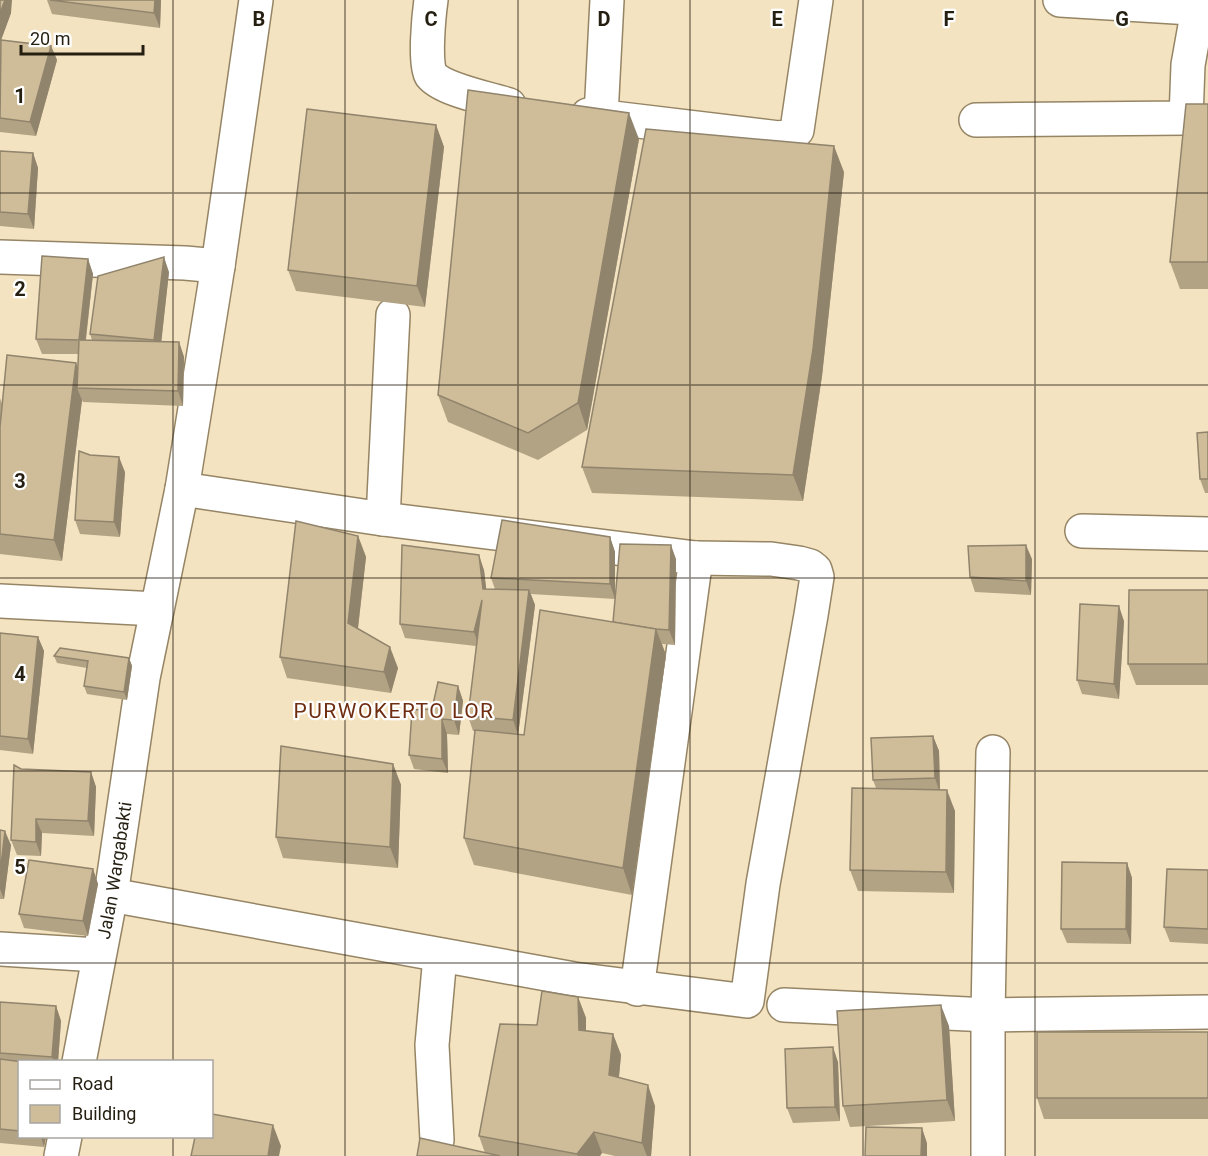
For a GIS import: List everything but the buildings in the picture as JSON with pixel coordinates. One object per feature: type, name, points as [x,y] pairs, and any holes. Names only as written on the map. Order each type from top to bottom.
[{"type":"street","name":"Jalan Wargabakti","points":[[79,1060],[111,895],[143,678],[182,489],[218,266],[256,0]]},
{"type":"street","points":[[431,0],[428,23],[428,64],[431,74],[445,85],[510,105],[779,138],[790,136],[797,130],[816,0]]},
{"type":"street","points":[[601,116],[607,0]]},
{"type":"street","points":[[976,120],[1186,118],[1188,65],[1203,9],[1060,0]]},
{"type":"street","points":[[0,258],[218,266]]},
{"type":"street","points":[[383,519],[393,315]]},
{"type":"street","points":[[111,895],[440,956],[637,988],[747,1001],[763,884],[817,577],[815,570],[799,563],[771,559],[696,558],[383,519],[182,489]]},
{"type":"street","points":[[1082,531],[1208,534]]},
{"type":"street","points":[[637,988],[696,558]]},
{"type":"street","points":[[0,601],[157,609]]},
{"type":"street","points":[[988,1156],[993,752]]},
{"type":"street","points":[[0,949],[98,955]]},
{"type":"street","points":[[437,1140],[432,1044],[440,956]]},
{"type":"street","points":[[784,1005],[988,1016],[1208,1012]]},
{"type":"street","points":[[61,1156],[65,1138]]},
{"type":"district","name":"PURWOKERTO LOR","points":[[394,711]]}]
